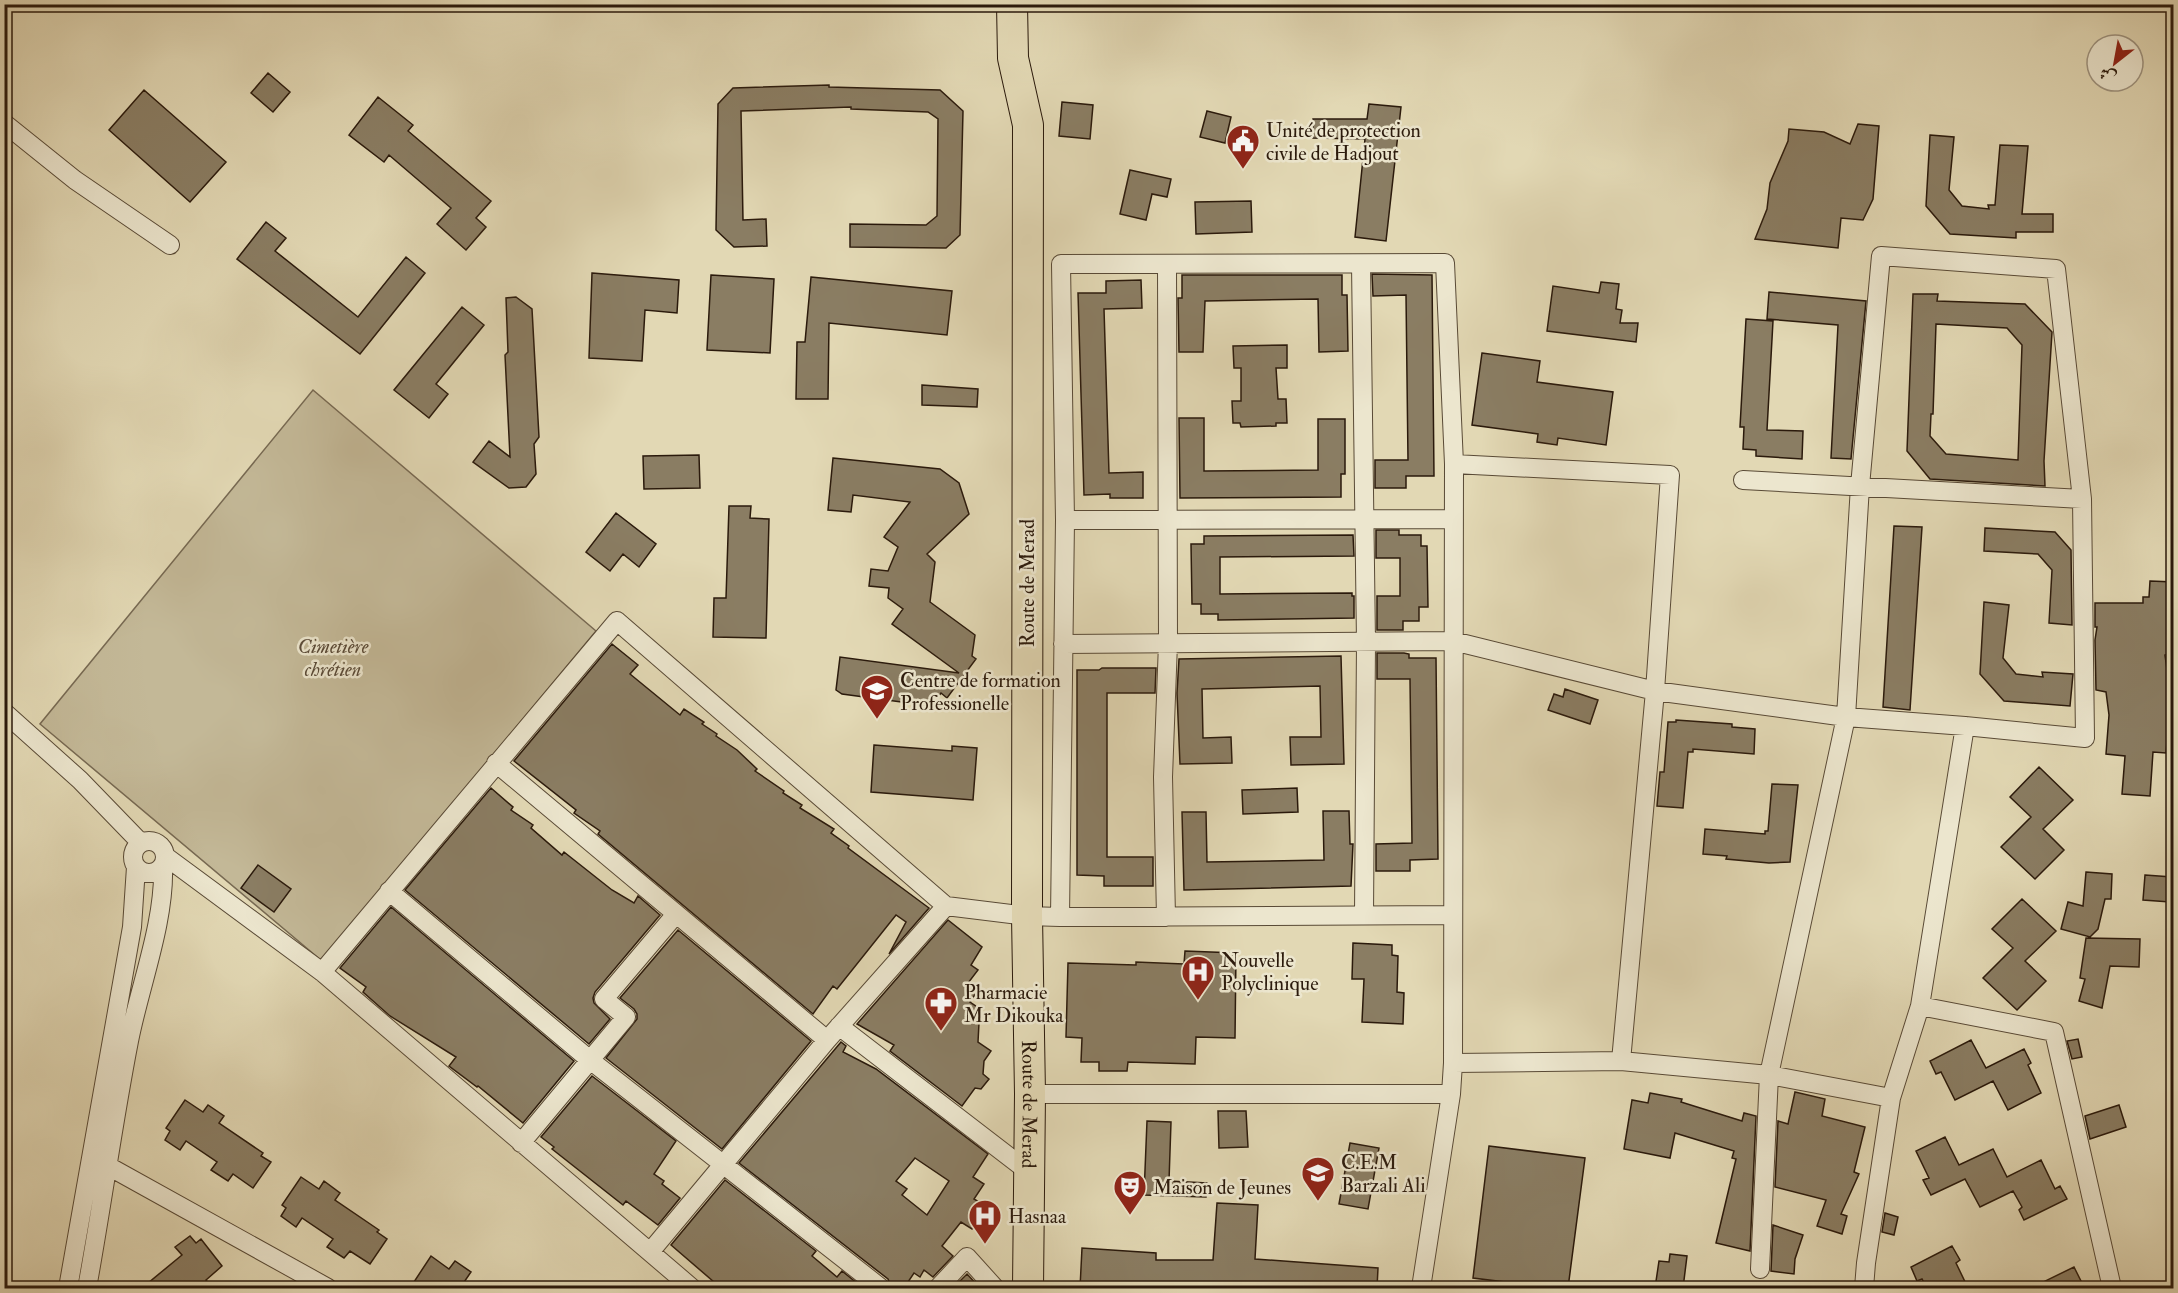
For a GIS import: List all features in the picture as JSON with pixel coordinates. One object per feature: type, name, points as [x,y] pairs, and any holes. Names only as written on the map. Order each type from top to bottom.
[{"type":"main road","name":"Route de Merad","points":[[1012,4],[1012,58],[1028,125],[1027,916],[1030,1094],[1028,1288]]},
{"type":"street","points":[[4,123],[75,180],[170,245]]},
{"type":"street","points":[[1063,644],[1453,641],[1654,691],[1846,717],[2085,738],[2082,499],[2056,269],[1881,256],[1860,486],[1846,717],[1769,1075],[1760,1269]]},
{"type":"street","points":[[1060,917],[1065,520],[1061,264],[1445,263],[1454,464],[1453,1063],[1451,1094],[1421,1288]]},
{"type":"street","points":[[1166,917],[1163,777],[1168,643],[1167,264]]},
{"type":"street","points":[[1361,264],[1366,642],[1364,915]]},
{"type":"street","points":[[1454,464],[1670,475],[1654,691],[1621,1060]]},
{"type":"street","points":[[1743,480],[2082,499]]},
{"type":"street","points":[[1065,520],[1454,519]]},
{"type":"street","points":[[322,972],[617,621],[946,906],[1027,916],[1060,917],[1453,915]]},
{"type":"street","points":[[4,712],[73,773],[141,843]]},
{"type":"street","points":[[1864,1288],[1891,1098],[1920,1006],[1965,726]]},
{"type":"street","points":[[496,763],[827,1040]]},
{"type":"street","points":[[68,1288],[132,927],[136,867],[133,856],[137,846],[152,841],[164,850],[163,885],[158,917],[129,1041],[87,1288]]},
{"type":"street","points":[[136,867],[140,871],[155,872],[164,861]]},
{"type":"street","points":[[164,861],[322,972],[692,1288]]},
{"type":"street","points":[[389,891],[590,1060],[881,1288]]},
{"type":"street","points":[[650,1252],[827,1040],[946,906]]},
{"type":"street","points":[[521,1143],[626,1017],[604,999],[676,914]]},
{"type":"street","points":[[1920,1006],[2054,1032],[2112,1288]]},
{"type":"street","points":[[839,1026],[1029,1172]]},
{"type":"street","points":[[1453,1063],[1621,1060],[1769,1075],[1891,1098]]},
{"type":"street","points":[[1030,1094],[1451,1094]]},
{"type":"street","points":[[108,1166],[328,1288]]},
{"type":"street","points":[[938,1288],[967,1257],[995,1288]]},
{"type":"green space","name":"Cimetière chrétien","points":[[313,390],[596,631],[322,961],[40,724]]},
{"type":"building","points":[[268,73],[290,92],[273,112],[251,93]]},
{"type":"building","points":[[829,85],[829,87],[940,90],[963,111],[960,235],[946,248],[850,247],[850,224],[926,225],[937,216],[938,119],[928,112],[851,109],[851,107],[741,111],[743,220],[766,219],[767,246],[734,247],[716,230],[718,104],[733,88]]},
{"type":"building","points":[[144,90],[226,162],[190,202],[109,130]]},
{"type":"building","points":[[378,97],[413,125],[408,131],[491,201],[476,218],[486,227],[466,250],[437,224],[451,208],[389,155],[384,162],[349,135]]},
{"type":"building","points":[[1062,102],[1093,105],[1090,139],[1059,136]]},
{"type":"building","points":[[1369,104],[1401,107],[1386,241],[1355,237],[1365,139],[1313,138],[1313,119],[1367,119]]},
{"type":"building","points":[[1207,111],[1231,117],[1225,143],[1200,137]]},
{"type":"building","points":[[1858,124],[1879,126],[1873,199],[1863,220],[1841,218],[1838,248],[1755,239],[1767,209],[1770,183],[1788,141],[1789,129],[1824,132],[1850,144]]},
{"type":"building","points":[[1930,135],[1954,137],[1949,190],[1962,206],[1989,209],[1988,205],[1995,205],[2000,145],[2028,146],[2022,214],[2053,214],[2053,232],[2016,232],[2016,238],[1950,234],[1926,206]]},
{"type":"building","points":[[1130,170],[1171,179],[1167,197],[1152,194],[1146,220],[1120,214]]},
{"type":"building","points":[[1251,201],[1252,232],[1196,234],[1195,202]]},
{"type":"building","points":[[266,222],[286,238],[275,251],[358,317],[406,257],[425,273],[360,354],[237,259]]},
{"type":"building","points":[[592,273],[679,280],[677,313],[645,310],[642,361],[589,358]]},
{"type":"building","points":[[1372,274],[1432,275],[1434,476],[1406,476],[1406,488],[1375,488],[1375,460],[1408,460],[1406,295],[1373,296]]},
{"type":"building","points":[[711,275],[774,279],[770,353],[707,350]]},
{"type":"building","points":[[1182,275],[1342,275],[1342,295],[1347,295],[1348,351],[1319,352],[1318,299],[1205,301],[1203,352],[1179,352],[1178,298],[1182,298]]},
{"type":"building","points":[[811,277],[952,291],[947,335],[829,323],[828,399],[796,399],[797,342],[805,342]]},
{"type":"building","points":[[1141,280],[1142,308],[1104,309],[1109,473],[1143,472],[1143,498],[1110,498],[1110,494],[1084,495],[1078,293],[1106,293],[1106,281]]},
{"type":"building","points":[[1601,282],[1619,284],[1616,309],[1622,310],[1620,323],[1638,323],[1636,342],[1547,331],[1553,286],[1599,293]]},
{"type":"building","points":[[1769,292],[1866,301],[1851,459],[1831,458],[1838,325],[1767,319]]},
{"type":"building","points":[[1913,294],[1938,294],[1937,301],[2025,304],[2052,332],[2044,461],[2045,486],[1930,479],[1907,451]],"holes":[[[1936,324],[2007,328],[2022,345],[2018,460],[1946,454],[1930,436],[1931,414],[1933,414]]]},
{"type":"building","points":[[516,297],[532,309],[539,437],[534,444],[536,474],[526,487],[509,488],[473,462],[489,441],[510,457],[505,355],[508,352],[506,298]]},
{"type":"building","points":[[462,307],[484,325],[436,384],[448,394],[429,418],[394,390]]},
{"type":"building","points":[[1746,319],[1773,321],[1767,430],[1803,431],[1802,459],[1756,456],[1756,450],[1743,449],[1744,427],[1740,427]]},
{"type":"building","points":[[1287,345],[1287,368],[1276,368],[1278,399],[1286,399],[1287,423],[1276,423],[1276,426],[1241,427],[1240,423],[1233,423],[1232,401],[1241,401],[1241,368],[1234,368],[1233,346]]},
{"type":"building","points":[[1482,353],[1540,361],[1537,382],[1613,392],[1606,445],[1558,438],[1557,445],[1537,442],[1538,434],[1472,425]]},
{"type":"building","points":[[922,385],[978,389],[977,407],[922,405]]},
{"type":"building","points":[[1179,418],[1204,418],[1204,471],[1318,470],[1318,419],[1345,419],[1345,474],[1341,474],[1341,497],[1180,498]]},
{"type":"building","points":[[699,455],[700,488],[644,489],[643,456]]},
{"type":"building","points":[[833,458],[940,469],[959,483],[969,514],[927,554],[935,562],[930,602],[975,635],[972,656],[976,659],[947,698],[941,693],[931,706],[842,694],[836,690],[840,657],[959,673],[892,624],[903,609],[888,598],[889,588],[869,586],[871,569],[888,571],[898,547],[884,537],[910,502],[853,495],[851,512],[828,510]]},
{"type":"building","points":[[729,506],[751,506],[750,518],[769,519],[766,638],[713,637],[714,598],[726,598]]},
{"type":"building","points":[[616,513],[656,544],[639,567],[623,554],[610,571],[586,552]]},
{"type":"building","points":[[1894,526],[1922,527],[1910,710],[1883,707]]},
{"type":"building","points":[[1985,528],[2055,532],[2071,550],[2072,625],[2049,623],[2052,570],[2038,554],[1984,551]]},
{"type":"building","points":[[1376,530],[1399,530],[1399,535],[1421,535],[1421,546],[1427,546],[1428,607],[1419,607],[1419,621],[1403,621],[1403,630],[1377,630],[1377,596],[1400,596],[1400,558],[1376,558]]},
{"type":"building","points":[[1353,535],[1354,556],[1220,557],[1220,594],[1352,593],[1354,618],[1218,620],[1218,614],[1201,614],[1201,604],[1192,604],[1191,544],[1204,544],[1204,536]]},
{"type":"building","points":[[2150,581],[2174,582],[2174,615],[2167,614],[2169,654],[2165,655],[2171,699],[2174,699],[2174,719],[2169,719],[2166,753],[2153,752],[2150,796],[2122,794],[2125,756],[2106,754],[2109,715],[2106,692],[2096,690],[2095,603],[2143,603],[2143,597],[2149,597]]},
{"type":"building","points":[[1984,602],[2009,605],[2003,658],[2016,674],[2043,677],[2042,672],[2073,674],[2070,706],[2004,701],[1980,674]]},
{"type":"building","points":[[612,644],[638,665],[630,674],[680,715],[684,709],[704,722],[702,724],[737,750],[757,769],[755,771],[802,805],[800,808],[834,829],[831,833],[849,846],[848,848],[929,908],[889,954],[906,922],[896,915],[837,989],[833,986],[813,1014],[598,834],[600,831],[574,813],[576,810],[514,761]]},
{"type":"building","points":[[1377,653],[1404,653],[1409,654],[1409,658],[1436,658],[1438,859],[1410,860],[1410,871],[1376,871],[1376,844],[1412,843],[1410,679],[1377,679]]},
{"type":"building","points":[[1341,656],[1344,764],[1291,765],[1290,737],[1321,737],[1320,686],[1202,689],[1203,738],[1231,737],[1232,763],[1180,764],[1177,693],[1179,659]]},
{"type":"building","points":[[1156,668],[1155,693],[1107,693],[1107,857],[1153,857],[1153,886],[1104,886],[1104,876],[1077,875],[1077,670]]},
{"type":"building","points":[[1565,689],[1598,700],[1590,724],[1548,710],[1554,694],[1563,697]]},
{"type":"building","points":[[1676,720],[1732,724],[1732,727],[1755,729],[1754,754],[1693,749],[1693,752],[1688,752],[1683,808],[1657,806],[1660,772],[1664,772],[1668,722],[1676,722]]},
{"type":"building","points":[[874,745],[952,751],[952,746],[977,748],[973,800],[871,792]]},
{"type":"building","points":[[2039,767],[2073,800],[2043,829],[2064,850],[2035,879],[2001,847],[2031,817],[2010,797]]},
{"type":"building","points":[[1772,784],[1798,785],[1790,862],[1769,863],[1726,859],[1727,856],[1703,854],[1705,829],[1765,834],[1765,831],[1768,831]]},
{"type":"building","points":[[491,788],[513,807],[511,810],[533,825],[531,828],[562,855],[564,852],[612,890],[634,903],[638,896],[660,915],[595,992],[594,1003],[610,1019],[589,1044],[405,890]]},
{"type":"building","points":[[1297,788],[1298,812],[1243,814],[1242,790]]},
{"type":"building","points":[[1323,811],[1349,811],[1350,844],[1353,844],[1351,886],[1184,890],[1182,812],[1206,812],[1207,862],[1324,860]]},
{"type":"building","points":[[258,865],[291,889],[274,912],[241,888]]},
{"type":"building","points":[[2086,872],[2112,874],[2111,899],[2105,899],[2098,929],[2090,937],[2061,929],[2068,902],[2083,906]]},
{"type":"building","points":[[2145,875],[2172,877],[2170,902],[2143,900]]},
{"type":"building","points":[[2022,899],[2056,931],[2025,961],[2046,981],[2017,1010],[1983,978],[2013,948],[1992,929]]},
{"type":"building","points":[[391,907],[574,1061],[523,1123],[478,1086],[449,1066],[456,1057],[390,1016],[363,992],[366,987],[340,968]]},
{"type":"building","points":[[948,920],[982,947],[971,965],[978,970],[968,983],[978,990],[970,1002],[980,1009],[973,1018],[979,1023],[978,1042],[991,1051],[984,1061],[983,1074],[989,1079],[981,1089],[975,1088],[962,1106],[890,1051],[894,1045],[857,1024]]},
{"type":"building","points":[[678,930],[811,1041],[722,1149],[606,1058],[637,1019],[634,1009],[620,998]]},
{"type":"building","points":[[2086,938],[2140,939],[2139,967],[2110,966],[2102,1008],[2079,1001],[2085,979],[2080,978]]},
{"type":"building","points":[[1353,943],[1392,945],[1392,955],[1398,956],[1397,992],[1404,993],[1403,1024],[1362,1022],[1364,979],[1352,979]]},
{"type":"building","points":[[1185,951],[1236,953],[1235,1038],[1196,1037],[1195,1064],[1128,1062],[1127,1071],[1099,1071],[1099,1062],[1081,1062],[1082,1038],[1066,1037],[1068,963],[1184,964]]},
{"type":"building","points":[[2078,1039],[2082,1057],[2072,1059],[2067,1041]]},
{"type":"building","points":[[1971,1040],[1986,1068],[2024,1049],[2031,1063],[2028,1065],[2041,1093],[2008,1110],[1993,1081],[1955,1100],[1941,1072],[1936,1074],[1930,1061]]},
{"type":"building","points":[[841,1042],[846,1046],[843,1052],[876,1069],[988,1154],[973,1177],[984,1184],[974,1199],[987,1207],[972,1229],[961,1222],[942,1246],[953,1256],[933,1277],[924,1270],[920,1277],[914,1273],[904,1288],[892,1288],[888,1279],[739,1163]],"holes":[[[915,1158],[949,1181],[927,1215],[902,1195],[907,1189],[896,1181]]]},
{"type":"building","points":[[592,1076],[676,1141],[654,1174],[664,1181],[662,1184],[680,1198],[658,1225],[626,1201],[623,1205],[552,1149],[554,1147],[541,1137]]},
{"type":"building","points":[[1795,1092],[1825,1099],[1822,1116],[1865,1127],[1854,1172],[1859,1174],[1841,1214],[1847,1216],[1842,1234],[1817,1226],[1826,1200],[1775,1187],[1778,1121],[1788,1124]]},
{"type":"building","points":[[1650,1093],[1682,1099],[1681,1102],[1742,1121],[1744,1113],[1756,1116],[1750,1251],[1716,1243],[1736,1159],[1732,1158],[1734,1151],[1675,1133],[1670,1158],[1624,1149],[1632,1100],[1648,1103]]},
{"type":"building","points":[[185,1100],[203,1112],[208,1105],[224,1116],[219,1123],[263,1153],[261,1156],[271,1162],[253,1188],[233,1174],[228,1181],[211,1170],[217,1162],[186,1141],[180,1150],[165,1140],[170,1131],[166,1128]]},
{"type":"building","points":[[2119,1105],[2126,1127],[2090,1139],[2085,1116]]},
{"type":"building","points":[[1218,1111],[1246,1111],[1248,1147],[1219,1148]]},
{"type":"building","points":[[1147,1121],[1171,1122],[1169,1181],[1207,1183],[1206,1197],[1144,1195]]},
{"type":"building","points":[[1945,1137],[1959,1165],[1993,1149],[2007,1177],[2041,1160],[2055,1189],[2060,1186],[2067,1199],[2024,1220],[2019,1210],[2022,1207],[2013,1191],[1980,1207],[1965,1179],[1931,1195],[1923,1180],[1929,1178],[1916,1151]]},
{"type":"building","points":[[1350,1143],[1379,1148],[1368,1209],[1339,1204]]},
{"type":"building","points":[[1489,1146],[1585,1158],[1568,1288],[1473,1278]]},
{"type":"building","points":[[301,1177],[319,1189],[324,1181],[340,1193],[335,1200],[379,1230],[377,1232],[387,1239],[370,1264],[350,1251],[344,1258],[327,1247],[333,1239],[302,1218],[296,1227],[281,1216],[286,1208],[282,1205]]},
{"type":"building","points":[[725,1180],[816,1251],[812,1256],[837,1277],[842,1271],[863,1288],[721,1288],[671,1245]]},
{"type":"building","points":[[1217,1203],[1258,1205],[1255,1259],[1378,1268],[1377,1288],[1080,1288],[1082,1248],[1156,1253],[1156,1260],[1213,1260]]},
{"type":"building","points":[[1885,1213],[1898,1217],[1894,1235],[1882,1232]]},
{"type":"building","points":[[1773,1225],[1803,1235],[1795,1259],[1794,1274],[1771,1271]]},
{"type":"building","points":[[190,1236],[196,1243],[201,1239],[222,1266],[206,1280],[213,1288],[142,1288],[182,1255],[175,1247]]},
{"type":"building","points":[[1952,1246],[1960,1260],[1956,1263],[1968,1288],[1927,1288],[1922,1279],[1917,1281],[1911,1267]]},
{"type":"building","points":[[1670,1254],[1687,1256],[1683,1288],[1655,1288],[1659,1261],[1669,1262]]},
{"type":"building","points":[[431,1256],[449,1269],[455,1261],[471,1272],[460,1288],[410,1288]]},
{"type":"building","points":[[2074,1267],[2081,1281],[2078,1283],[2080,1288],[2031,1288]]},
{"type":"building","points":[[967,1274],[980,1288],[953,1288]]},
{"type":"place","name":"Unité de protection civile de Hadjout","points":[[1243,170]]},
{"type":"place","name":"Centre de formation Professionelle","points":[[877,720]]},
{"type":"place","name":"Nouvelle Polyclinique","points":[[1198,1001]]},
{"type":"place","name":"Pharmacie Mr Dikouka","points":[[941,1032]]},
{"type":"place","name":"C.E.M Barzali Ali","points":[[1318,1202]]},
{"type":"place","name":"Maison de Jeunes","points":[[1130,1216]]},
{"type":"place","name":"Hasnaa","points":[[985,1245]]}]
